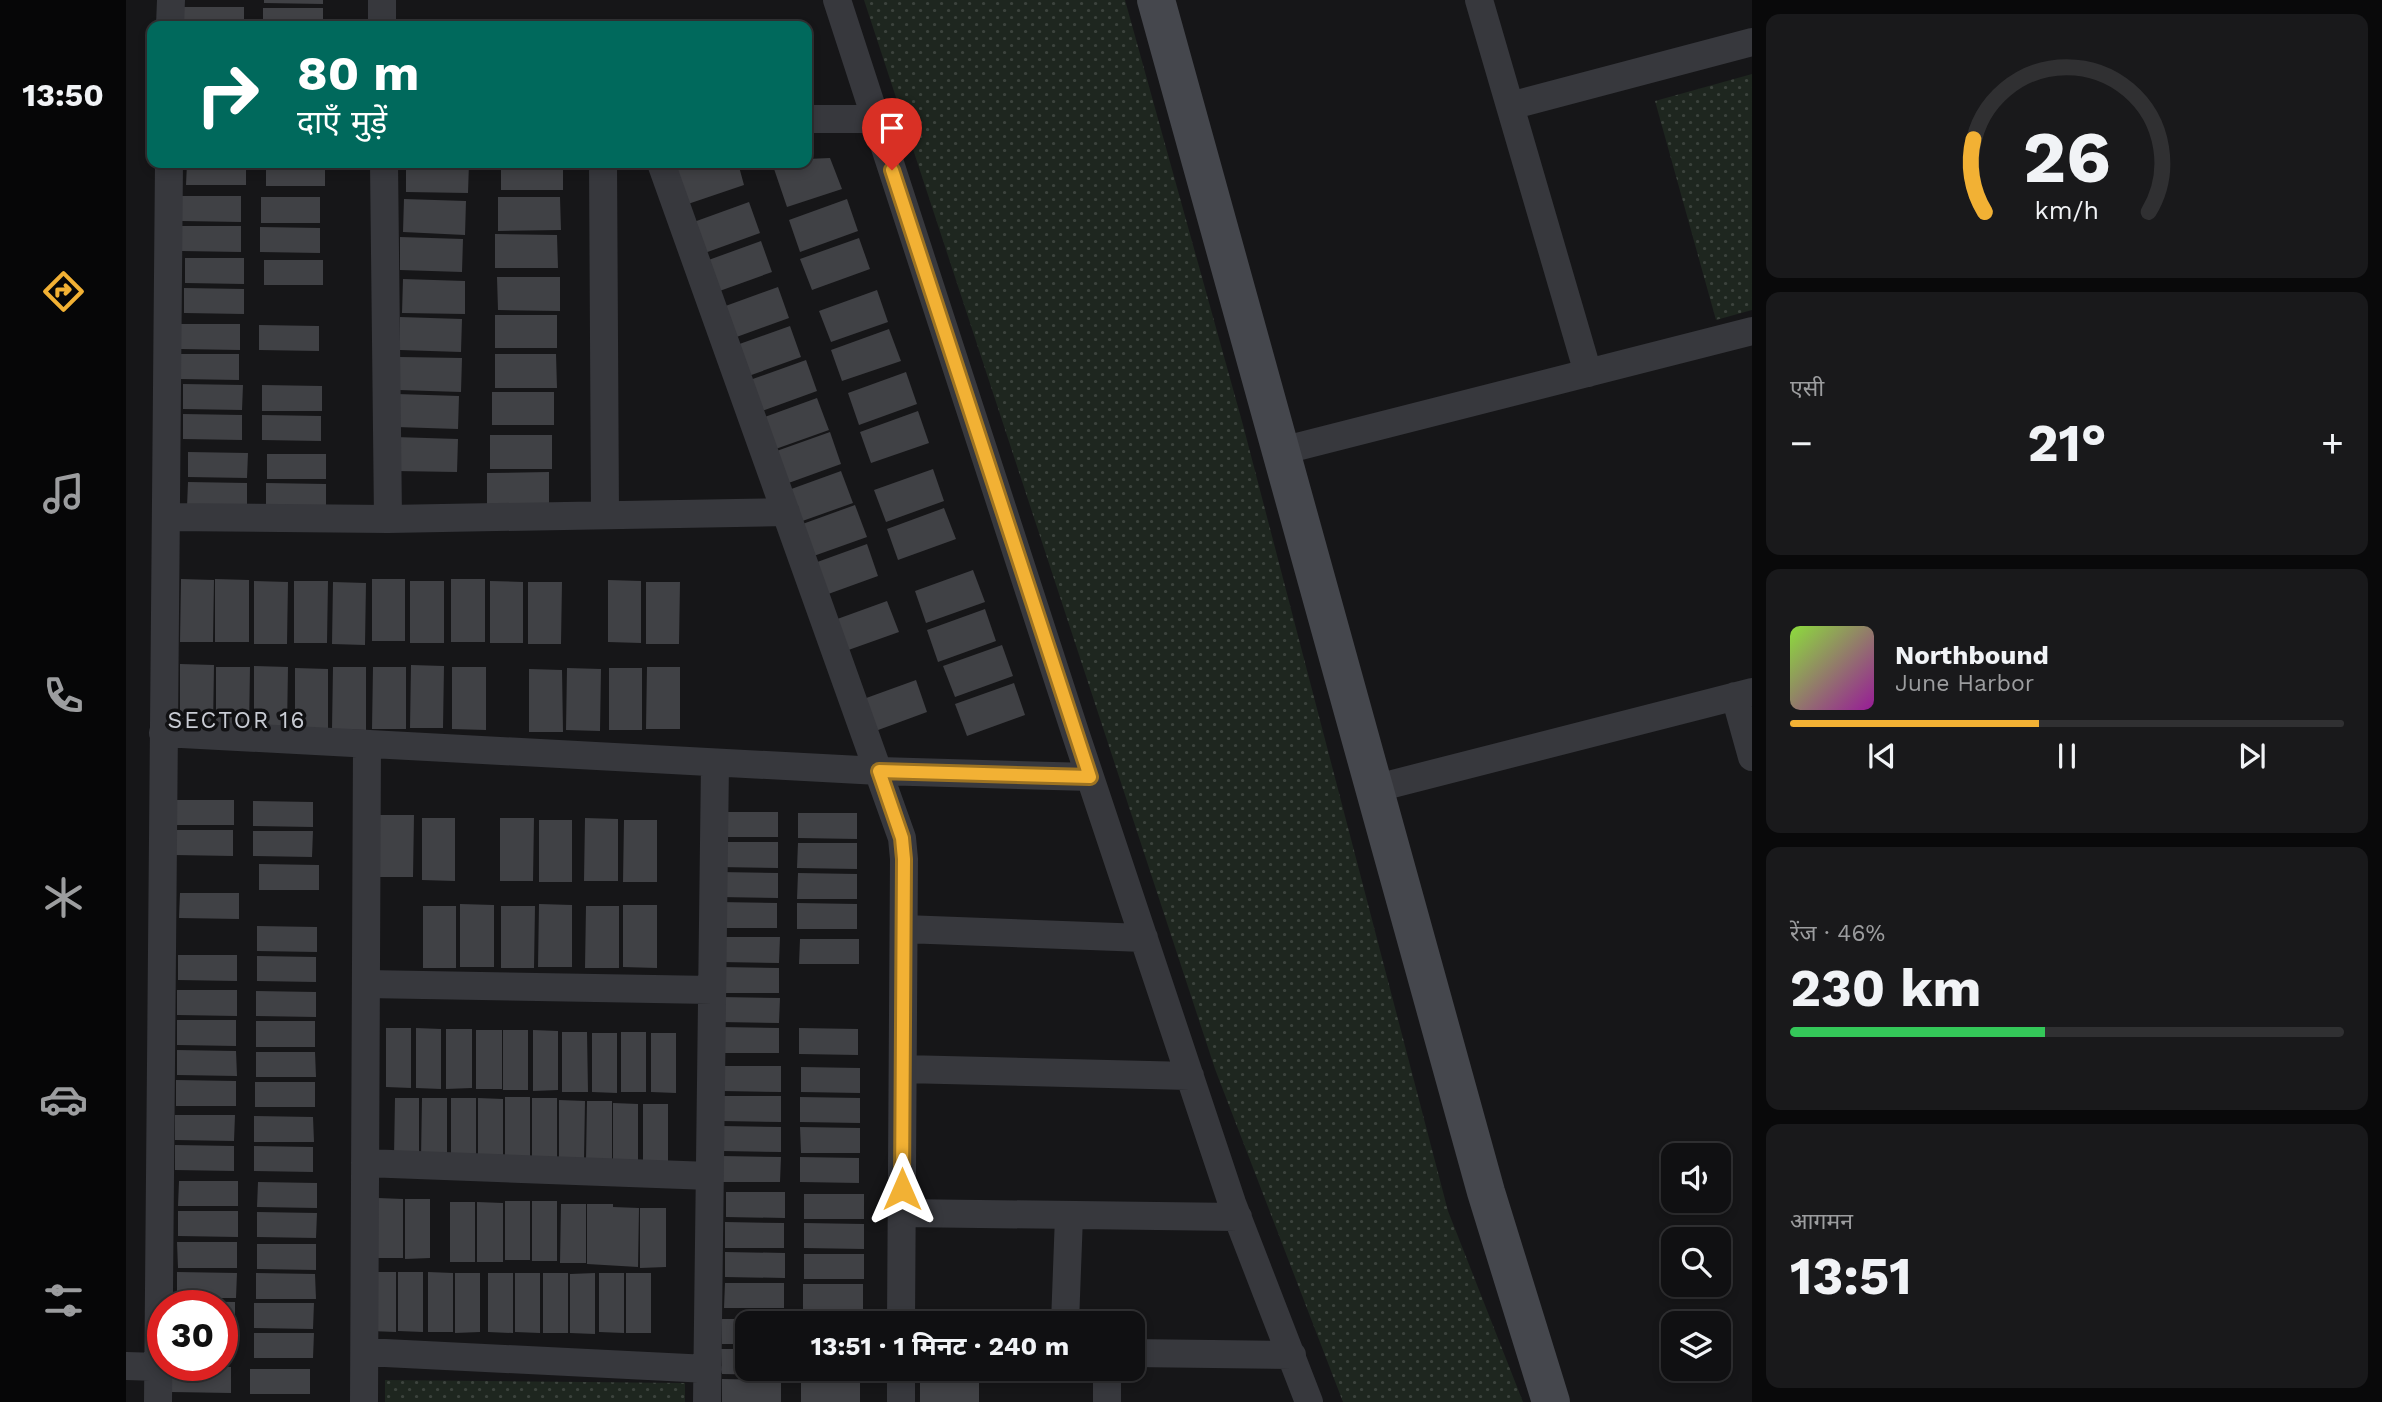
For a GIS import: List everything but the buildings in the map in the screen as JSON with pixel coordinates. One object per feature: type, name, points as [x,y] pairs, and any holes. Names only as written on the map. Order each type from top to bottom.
[{"type":"street","points":[[170,21],[171,0]]},
{"type":"street","points":[[382,0],[383,21]]},
{"type":"street","points":[[837,0],[1190,1076],[1238,1217],[1309,1402]]},
{"type":"street","points":[[1156,0],[1486,1192],[1551,1402]]},
{"type":"street","points":[[1479,0],[1588,373]]},
{"type":"street","points":[[1510,106],[1752,41]]},
{"type":"street","points":[[812,118],[876,119]]},
{"type":"street","points":[[159,1290],[169,168]]},
{"type":"street","points":[[384,168],[388,519]]},
{"type":"street","points":[[603,168],[605,516]]},
{"type":"street","points":[[663,168],[902,838],[904,929],[901,1311]]},
{"type":"street","points":[[1280,451],[1752,331]]},
{"type":"street","points":[[166,517],[388,519],[786,512]]},
{"type":"street","points":[[1373,789],[1744,694],[1752,757]]},
{"type":"street","points":[[163,733],[879,771],[1090,777]]},
{"type":"street","points":[[364,1402],[367,744]]},
{"type":"street","points":[[707,1402],[715,763]]},
{"type":"street","points":[[904,929],[1144,938]]},
{"type":"street","points":[[366,984],[712,990]]},
{"type":"street","points":[[903,1069],[1190,1076]]},
{"type":"street","points":[[365,1163],[710,1176]]},
{"type":"street","points":[[902,1213],[1238,1217]]},
{"type":"street","points":[[1065,1311],[1069,1216]]},
{"type":"street","points":[[365,1352],[708,1369]]},
{"type":"street","points":[[1145,1353],[1292,1355]]},
{"type":"street","points":[[126,1366],[147,1367]]},
{"type":"street","points":[[158,1381],[158,1402]]},
{"type":"street","points":[[901,1381],[901,1402]]},
{"type":"street","points":[[1107,1381],[1107,1402]]},
{"type":"shaded area","points":[[864,0],[1125,0],[1243,425],[1448,1211],[1523,1402],[1343,1402],[1215,1069]]},
{"type":"shaded area","points":[[1752,74],[1752,310],[1716,320],[1655,101]]},
{"type":"shaded area","points":[[385,1380],[685,1383],[685,1402],[385,1402]]},
{"type":"district","name":"SECTOR 16","points":[[237,720]]},
{"type":"route","points":[[892,170],[1090,777],[879,771],[902,838],[904,859],[902,1189]]}]
